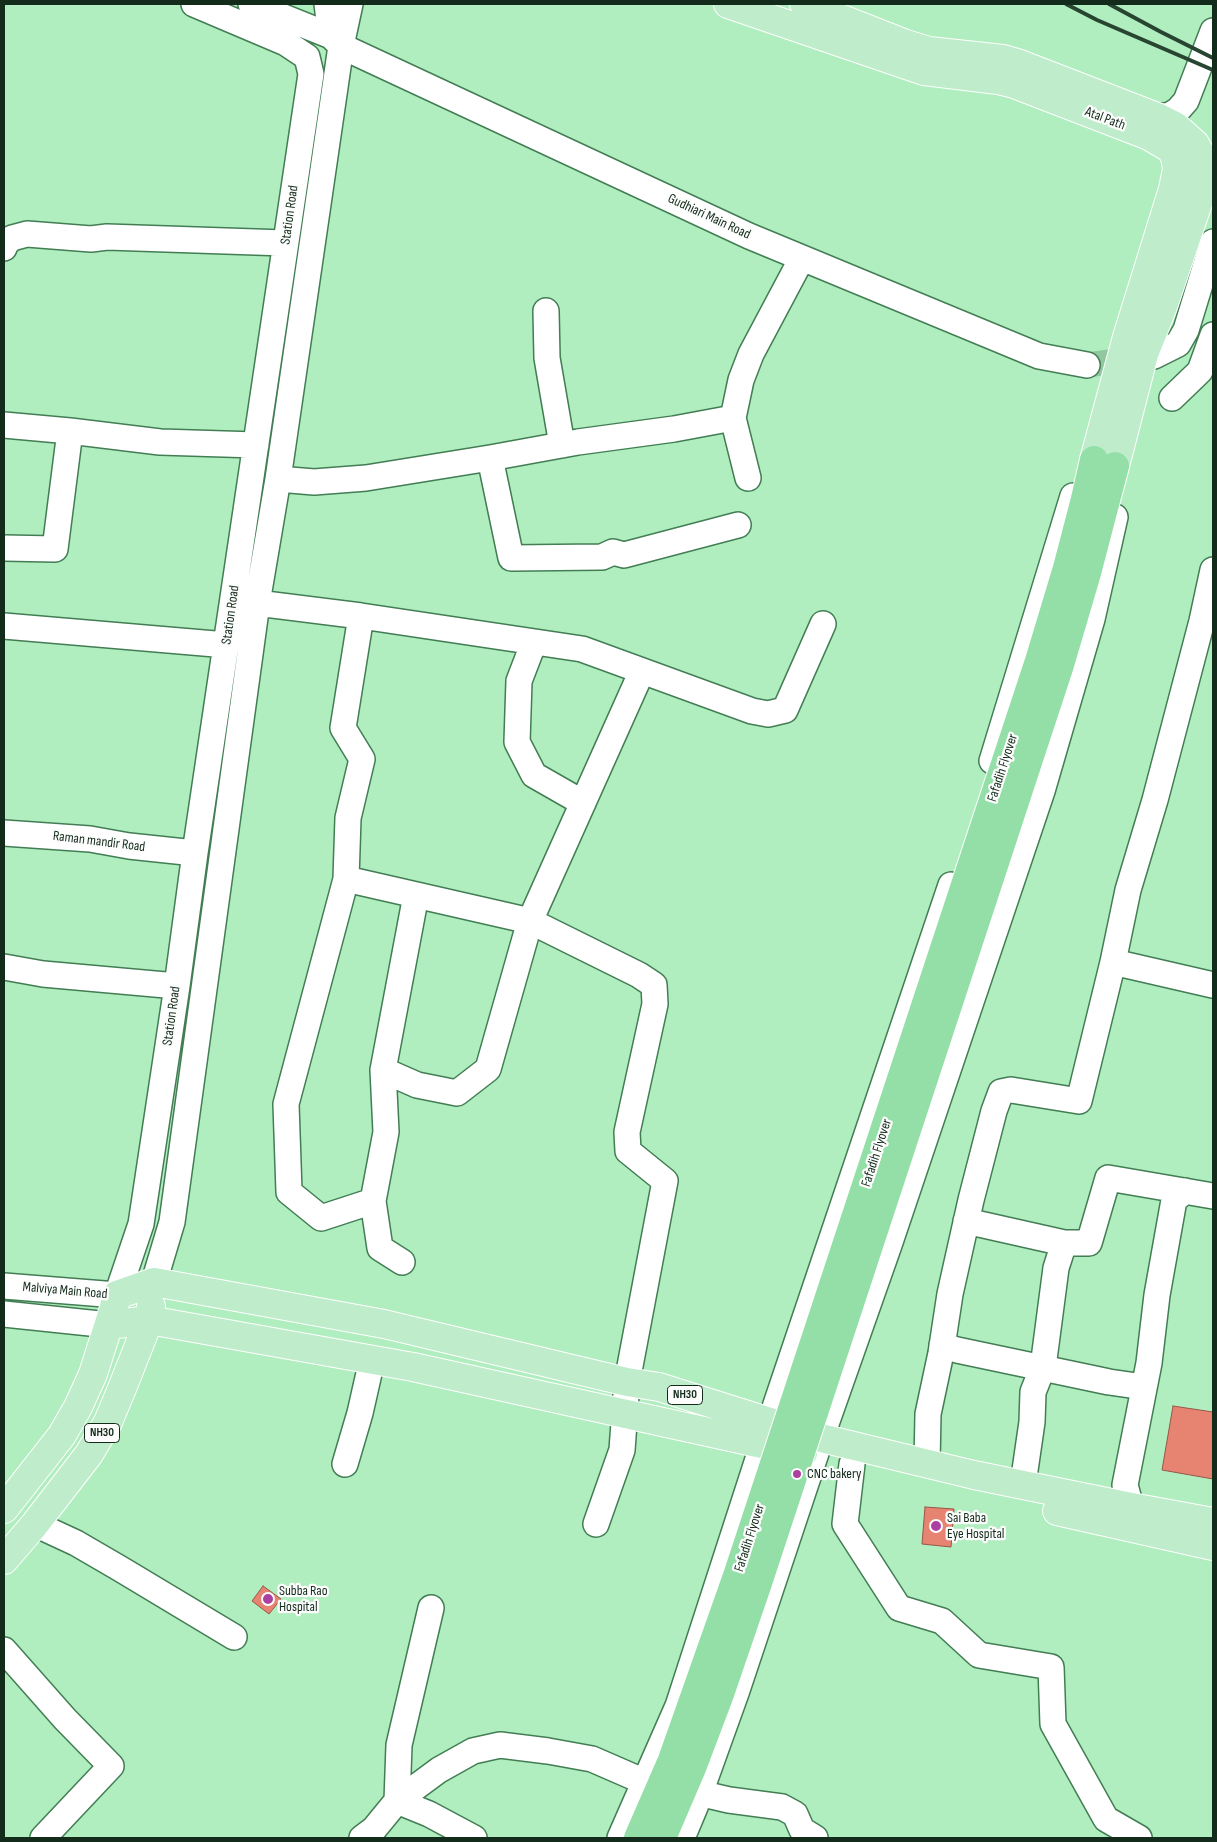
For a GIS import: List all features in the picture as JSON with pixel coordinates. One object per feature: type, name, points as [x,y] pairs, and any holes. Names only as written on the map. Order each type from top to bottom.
[{"type":"highway","name":"Fafadih Flyover","points":[[662,1838],[692,1768],[720,1694],[1060,668],[1087,573],[1095,502],[1105,463]]},
{"type":"highway","name":"Fafadih Flyover","points":[[638,1838],[672,1760],[738,1576],[1039,662],[1067,568],[1095,502]]},
{"type":"main road","name":"Atal Path","points":[[728,4],[924,72],[998,80],[1014,84],[1149,136],[1171,149],[1175,157],[1177,169],[1173,189],[1127,337],[1105,463]]},
{"type":"main road","name":"Atal Path","points":[[804,4],[906,44],[929,51],[1003,59],[1020,64],[1157,117],[1187,135],[1195,144],[1201,155],[1203,169],[1198,200],[1163,306],[1105,463]]},
{"type":"main road","name":"NH30","points":[[4,1560],[90,1454],[108,1422],[149,1320],[154,1282],[384,1324],[627,1382],[659,1387],[766,1432],[818,1447],[927,1463],[974,1475],[1213,1522]]},
{"type":"main road","name":"Malviya Main Road","points":[[117,1295],[154,1282]]},
{"type":"main road","name":"NH30","points":[[4,1509],[62,1435],[78,1407],[92,1374],[117,1295]]},
{"type":"main road","name":"NH30","points":[[149,1320],[413,1367],[625,1414],[766,1432]]},
{"type":"main road","points":[[109,1325],[149,1320]]},
{"type":"main road","name":"NH30","points":[[818,1447],[852,1464],[1213,1546]]},
{"type":"street","name":"Station Road","points":[[117,1295],[141,1224],[311,74],[307,57],[286,44],[194,4]]},
{"type":"street","name":"Gudhiari Main Road","points":[[251,4],[336,41],[749,236],[1038,356],[1087,365]]},
{"type":"street","points":[[327,4],[336,41]]},
{"type":"street","points":[[336,41],[350,4]]},
{"type":"street","points":[[1157,117],[1170,115],[1178,110],[1186,101],[1213,31]]},
{"type":"street","name":"Station Road","points":[[154,1282],[172,1222],[257,603],[278,479],[336,41]]},
{"type":"street","points":[[1198,200],[1213,162]]},
{"type":"street","points":[[4,248],[5,244],[12,238],[27,234],[90,239],[107,236],[285,243]]},
{"type":"street","points":[[1154,356],[1178,344],[1186,330],[1213,242]]},
{"type":"street","points":[[748,478],[733,418],[742,380],[751,354],[802,258]]},
{"type":"street","points":[[546,311],[547,358],[562,445]]},
{"type":"street","points":[[1172,398],[1208,364],[1213,335]]},
{"type":"street","points":[[278,479],[314,482],[366,478],[733,418]]},
{"type":"street","points":[[4,425],[160,442],[256,445]]},
{"type":"street","points":[[4,548],[55,549],[70,431]]},
{"type":"street","points":[[490,458],[511,558],[602,557],[613,552],[624,555],[738,524]]},
{"type":"street","points":[[620,1838],[678,1706],[766,1432],[988,773],[1079,477],[1105,463],[1120,493],[1092,619],[1042,791],[736,1693],[696,1838]]},
{"type":"street","points":[[927,1463],[928,1414],[950,1294],[990,1125],[1001,1092],[1011,1090],[1079,1101],[1113,962],[1128,890],[1208,621],[1213,570]]},
{"type":"street","points":[[257,603],[361,616],[582,649],[752,711],[768,714],[785,710],[823,624]]},
{"type":"street","points":[[361,616],[343,728],[362,759],[348,818],[346,879],[286,1104],[289,1192],[321,1218],[373,1201]]},
{"type":"street","points":[[4,626],[227,645]]},
{"type":"street","points":[[534,642],[518,681],[518,742],[534,775],[583,804]]},
{"type":"street","points":[[383,1070],[417,1085],[457,1093],[488,1069],[530,921],[642,671]]},
{"type":"street","name":"Raman mandir Road","points":[[4,833],[90,839],[129,846],[195,853]]},
{"type":"street","points":[[346,879],[530,921],[639,975],[654,985],[655,1004],[627,1132],[628,1152],[665,1181],[627,1382],[622,1450],[596,1524]]},
{"type":"street","points":[[402,1262],[380,1248],[373,1201],[386,1132],[383,1070],[416,895]]},
{"type":"street","points":[[1113,962],[1213,985]]},
{"type":"street","points":[[4,967],[43,974],[177,986]]},
{"type":"street","points":[[966,1221],[1064,1243],[1089,1243],[1108,1178],[1213,1196]]},
{"type":"street","points":[[1131,1507],[1125,1485],[1149,1363],[1156,1295],[1174,1200],[1185,1190]]},
{"type":"street","points":[[1023,1484],[1032,1422],[1034,1392],[1043,1367],[1056,1268],[1064,1243]]},
{"type":"street","name":"Malviya Main Road","points":[[4,1286],[117,1295]]},
{"type":"street","points":[[4,1314],[109,1325]]},
{"type":"street","points":[[942,1345],[957,1350],[1144,1388]]},
{"type":"street","points":[[345,1464],[360,1413],[372,1360]]},
{"type":"street","points":[[852,1464],[845,1524],[899,1608],[942,1621],[979,1655],[1051,1668],[1053,1724],[1106,1820],[1138,1838]]},
{"type":"street","points":[[35,1524],[76,1543],[234,1637]]},
{"type":"street","points":[[397,1801],[399,1745],[431,1608]]},
{"type":"street","points":[[4,1650],[65,1719],[111,1766],[43,1838]]},
{"type":"street","points":[[362,1838],[374,1829],[397,1801],[447,1765],[473,1751],[500,1745],[592,1759],[646,1781],[708,1795],[782,1807],[795,1814],[805,1836]]},
{"type":"street","points":[[682,1838],[708,1795]]},
{"type":"street","points":[[397,1801],[428,1814],[474,1838]]},
{"type":"building","points":[[1173,1406],[1213,1412],[1213,1479],[1162,1470]]},
{"type":"building","points":[[925,1507],[954,1509],[951,1547],[922,1544]]},
{"type":"building","points":[[263,1586],[281,1599],[269,1614],[252,1601]]},
{"type":"tunnel","points":[[1087,365],[1139,358]]},
{"type":"railway","points":[[1066,4],[1097,20],[1213,70]]},
{"type":"railway","points":[[1109,4],[1213,58]]},
{"type":"place","name":"CNC bakery","points":[[797,1474]]},
{"type":"place","name":"Sai Baba Eye Hospital","points":[[936,1526]]},
{"type":"place","name":"Subba Rao Hospital","points":[[268,1599]]}]
